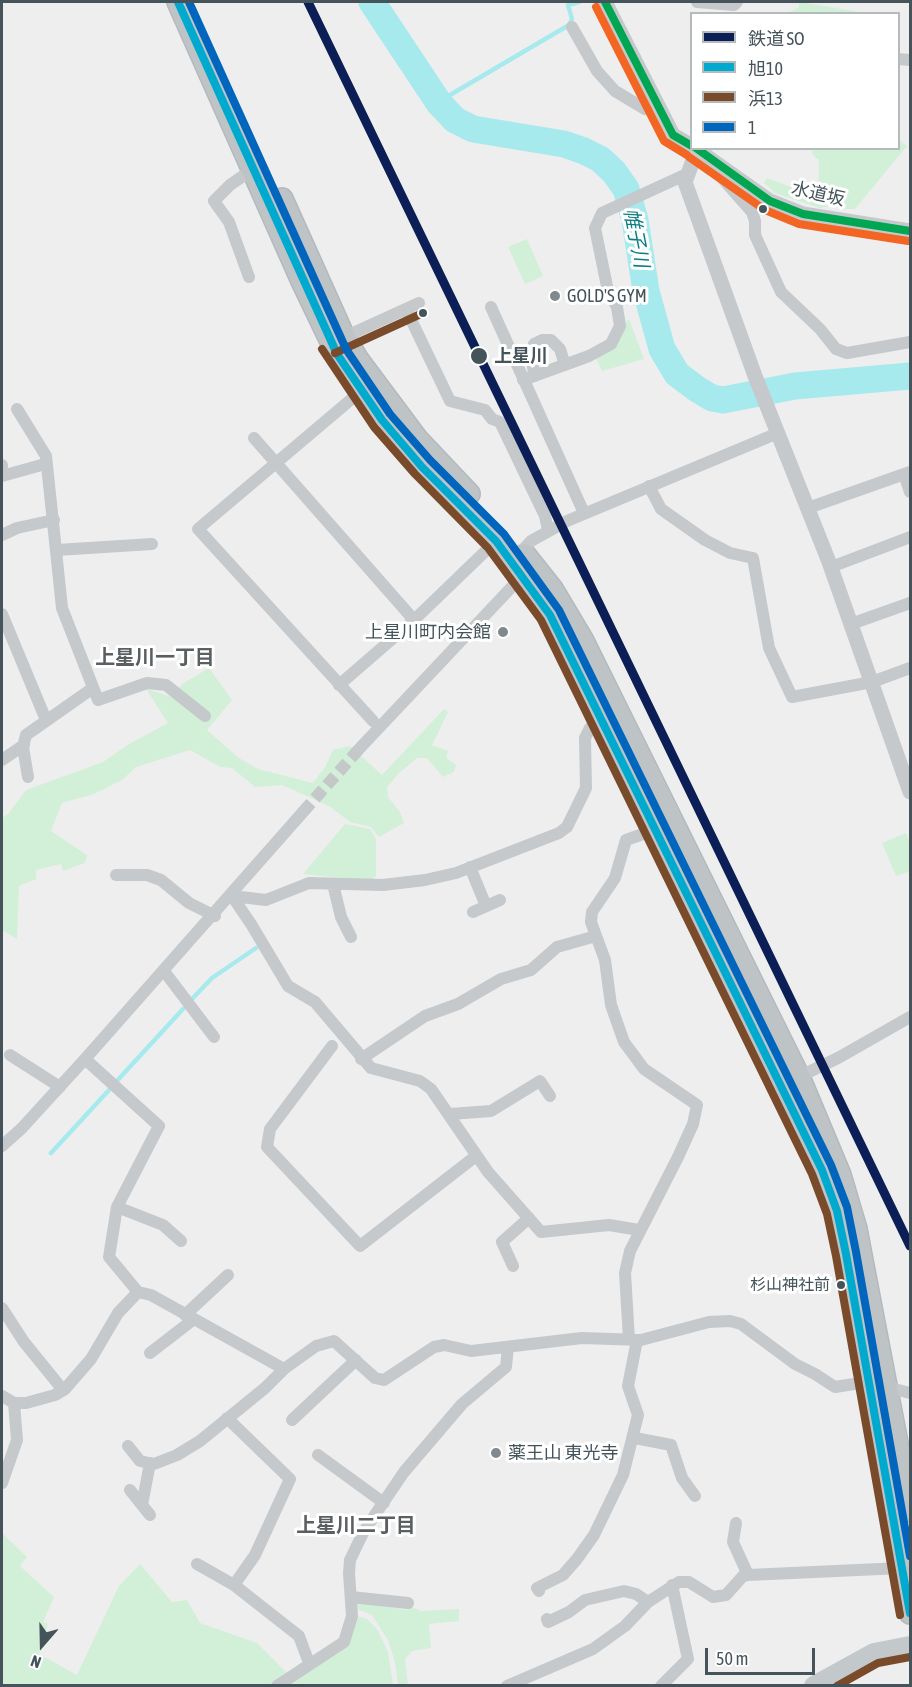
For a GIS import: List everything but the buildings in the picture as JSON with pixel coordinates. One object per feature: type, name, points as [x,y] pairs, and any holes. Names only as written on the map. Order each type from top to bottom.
[{"type":"highway","points":[[178,2],[253,169],[361,390],[382,420],[422,467],[496,541],[552,589],[583,641],[657,829],[840,1175],[856,1229],[876,1385],[910,1613]]},
{"type":"highway","points":[[192,2],[337,340],[366,372],[417,439],[519,562]]},
{"type":"highway","points":[[611,717],[791,1081]]},
{"type":"highway","points":[[876,1385],[910,1511]]},
{"type":"main road","points":[[814,1686],[874,1653],[910,1646]]},
{"type":"street","name":"水道坂","points":[[604,2],[673,135],[690,145]]},
{"type":"street","points":[[698,2],[736,7]]},
{"type":"street","points":[[572,27],[597,71],[615,91],[645,109],[657,104]]},
{"type":"street","points":[[694,150],[685,182],[754,376],[831,567],[910,792]]},
{"type":"street","points":[[697,150],[752,212],[755,221],[755,235],[781,292],[820,329],[836,349],[847,353],[910,342]]},
{"type":"street","name":"水道坂","points":[[698,150],[770,201],[803,214],[910,231]]},
{"type":"street","points":[[249,277],[229,222],[214,201],[230,185],[253,169]]},
{"type":"street","points":[[529,378],[589,356],[611,344],[620,326],[618,307],[608,291],[595,228],[602,213],[688,173]]},
{"type":"street","points":[[337,340],[419,303]]},
{"type":"street","points":[[490,307],[529,378],[584,513]]},
{"type":"street","points":[[406,309],[450,401],[485,410],[492,419],[500,422],[545,516],[548,531]]},
{"type":"street","points":[[529,378],[530,354],[534,344],[542,340],[551,340],[560,349],[565,365]]},
{"type":"street","points":[[361,390],[198,529],[373,722]]},
{"type":"street","points":[[17,409],[46,456],[45,464],[54,520],[62,608],[98,700],[147,683],[166,685],[205,716]]},
{"type":"street","points":[[360,748],[519,562],[531,541],[584,513],[778,433]]},
{"type":"street","points":[[254,438],[414,620]]},
{"type":"street","points":[[2,476],[45,464]]},
{"type":"street","points":[[808,508],[907,473],[910,492]]},
{"type":"street","points":[[649,486],[661,509],[705,540],[730,553],[753,558],[769,648],[792,697],[872,682],[910,668]]},
{"type":"street","points":[[2,535],[17,528],[54,520]]},
{"type":"street","points":[[831,567],[910,537]]},
{"type":"street","points":[[339,685],[414,620],[496,541]]},
{"type":"street","points":[[57,550],[152,544]]},
{"type":"street","points":[[851,624],[910,603]]},
{"type":"street","points":[[2,614],[46,720]]},
{"type":"street","points":[[28,777],[24,745],[26,735],[93,688]]},
{"type":"street","points":[[232,896],[266,900],[309,883],[392,885],[435,878],[470,867],[567,827],[585,788],[585,738],[590,728],[611,717]]},
{"type":"street","points":[[2,760],[24,745]]},
{"type":"street","points":[[2,1146],[22,1128],[86,1059],[232,896],[303,812]]},
{"type":"street","points":[[539,1591],[537,1588],[564,1575],[594,1535],[623,1475],[638,1415],[628,1386],[633,1340],[625,1274],[630,1251],[639,1230],[693,1124],[696,1105],[644,1069],[624,1042],[611,1005],[605,960],[591,922],[592,912],[615,878],[626,840],[657,829]]},
{"type":"street","points":[[470,867],[486,906]]},
{"type":"street","points":[[116,875],[147,875],[161,880],[189,903],[214,916]]},
{"type":"street","points":[[333,884],[341,917],[351,937]]},
{"type":"street","points":[[232,896],[288,986],[315,1002],[336,1040],[371,1068],[420,1081],[431,1089],[450,1114],[476,1156],[541,1232],[609,1225],[639,1230]]},
{"type":"street","points":[[473,912],[500,900]]},
{"type":"street","points":[[361,1059],[425,1016],[458,1004],[501,979],[531,970],[557,947],[596,936]]},
{"type":"street","points":[[164,971],[214,1037]]},
{"type":"street","points":[[791,1081],[838,1058],[910,1017]]},
{"type":"street","points":[[336,1040],[270,1129],[267,1147],[360,1246],[476,1156]]},
{"type":"street","points":[[10,1055],[60,1087]]},
{"type":"street","points":[[86,1059],[159,1126],[117,1207],[109,1257],[138,1292],[151,1295],[284,1370]]},
{"type":"street","points":[[450,1114],[491,1111],[540,1081],[550,1096]]},
{"type":"street","points":[[117,1207],[164,1225],[181,1241]]},
{"type":"street","points":[[513,1266],[497,1238],[529,1218]]},
{"type":"street","points":[[150,1353],[189,1317],[228,1275]]},
{"type":"street","points":[[2,1396],[14,1403],[42,1399],[63,1390],[80,1374],[113,1321],[138,1292]]},
{"type":"street","points":[[2,1308],[24,1342],[63,1390]]},
{"type":"street","points":[[128,1446],[140,1461],[150,1463],[177,1455],[200,1441],[316,1346],[334,1341],[375,1377],[384,1380],[434,1347],[444,1345],[471,1351],[582,1338],[633,1340],[709,1323],[730,1321],[741,1324],[795,1364],[835,1387],[876,1385],[910,1393]]},
{"type":"street","points":[[277,1686],[344,1642],[354,1611],[351,1597],[350,1560],[363,1531],[404,1472],[462,1404],[506,1366],[508,1347]]},
{"type":"street","points":[[292,1420],[356,1360]]},
{"type":"street","points":[[2,1483],[17,1440],[14,1403]]},
{"type":"street","points":[[227,1418],[290,1479],[255,1555],[234,1585]]},
{"type":"street","points":[[634,1438],[671,1445],[682,1478],[695,1496]]},
{"type":"street","points":[[318,1455],[364,1486],[384,1503]]},
{"type":"street","points":[[130,1490],[146,1510],[150,1463]]},
{"type":"street","points":[[736,1523],[733,1542],[748,1575]]},
{"type":"street","points":[[197,1564],[234,1585],[299,1636],[309,1663]]},
{"type":"street","points":[[507,1686],[593,1649],[626,1626],[648,1602],[672,1585],[689,1582],[713,1597],[726,1595],[743,1576],[748,1575],[902,1568]]},
{"type":"street","points":[[661,1686],[688,1659],[672,1585]]},
{"type":"street","points":[[547,1619],[548,1622],[569,1612],[585,1600],[624,1591],[636,1594],[648,1602]]},
{"type":"street","points":[[351,1597],[408,1603]]},
{"type":"green space","points":[[799,2],[860,12],[790,12],[799,7]]},
{"type":"green space","points":[[900,141],[907,146],[855,209],[845,209],[843,203],[820,208],[775,193],[764,183],[767,178],[791,187],[818,190],[819,160],[811,150],[900,150]]},
{"type":"green space","points":[[527,239],[543,276],[525,284],[508,247]]},
{"type":"green space","points":[[629,319],[644,359],[602,371],[596,358]]},
{"type":"green space","points":[[209,668],[232,700],[207,730],[239,758],[258,769],[313,783],[325,767],[333,750],[350,746],[382,775],[444,709],[448,712],[432,745],[448,751],[446,758],[456,765],[454,772],[443,777],[427,758],[417,758],[399,773],[387,787],[388,797],[400,812],[404,823],[379,837],[371,827],[350,822],[329,806],[282,785],[255,787],[232,768],[220,767],[190,750],[136,767],[122,780],[94,794],[62,803],[51,831],[87,855],[85,863],[63,871],[61,864],[36,870],[36,879],[19,886],[17,939],[2,930],[2,818],[8,814],[26,790],[103,762],[129,744],[168,723],[146,689],[173,697],[182,684]]},
{"type":"green space","points":[[345,824],[370,829],[376,839],[376,876],[371,881],[303,874]]},
{"type":"green space","points":[[906,833],[910,844],[910,871],[896,876],[882,843]]},
{"type":"green space","points":[[2,1533],[27,1557],[20,1566],[54,1597],[43,1622],[48,1624],[39,1654],[77,1675],[119,1586],[140,1564],[172,1602],[187,1600],[200,1623],[257,1643],[289,1675],[272,1686],[2,1685]]},
{"type":"green space","points":[[354,1601],[407,1610],[410,1606],[421,1611],[459,1609],[459,1621],[429,1624],[431,1648],[412,1651],[405,1659],[408,1685],[398,1685],[395,1662],[388,1640],[372,1615],[355,1608]]},
{"type":"green space","points":[[356,1616],[367,1619],[377,1629],[388,1652],[393,1685],[286,1686],[344,1648]]},
{"type":"waterway","name":"帷子川","points":[[372,2],[439,103],[455,120],[473,129],[564,144],[600,159],[614,172],[626,189],[635,220],[646,291],[662,349],[677,374],[697,389],[712,398],[723,400],[795,386],[910,376]]},
{"type":"waterway","points":[[438,102],[569,25],[572,19],[568,5],[579,2]]},
{"type":"waterway","points":[[192,999],[212,978],[256,948]]},
{"type":"waterway","points":[[115,1083],[183,1009]]},
{"type":"waterway","points":[[51,1153],[110,1089]]},
{"type":"tunnel","points":[[303,812],[360,748]]},
{"type":"rail line","name":"SO","points":[[308,2],[910,1246]]},
{"type":"transit line","name":"旭10","points":[[178,2],[337,354],[382,420],[422,467],[496,541],[550,615],[822,1170],[837,1211],[846,1254],[910,1613]]},
{"type":"transit line","name":"1","points":[[189,2],[346,349],[390,414],[430,460],[504,534],[559,610],[831,1165],[847,1207],[910,1556]]},
{"type":"transit line","points":[[605,2],[673,135],[690,145]]},
{"type":"transit line","points":[[596,7],[664,141],[687,155]]},
{"type":"transit line","points":[[699,150],[770,201],[803,214],[910,231]]},
{"type":"transit line","points":[[689,157],[765,210],[799,224],[908,241]]},
{"type":"transit line","name":"浜13","points":[[335,353],[423,313]]},
{"type":"transit line","name":"浜13","points":[[322,349],[374,427],[415,474],[488,548],[541,620],[812,1174],[827,1214],[836,1256],[900,1615]]},
{"type":"transit line","name":"浜13","points":[[837,1686],[878,1663],[910,1657]]},
{"type":"place","name":"GOLD'S GYM","points":[[555,296]]},
{"type":"place","name":"上星川","points":[[479,356]]},
{"type":"place","name":"上星川町内会館","points":[[503,632]]},
{"type":"place","name":"杉山神社前","points":[[841,1285]]},
{"type":"place","name":"薬王山 東光寺","points":[[496,1453]]},
{"type":"district","name":"上星川一丁目","points":[[155,658]]},
{"type":"district","name":"上星川二丁目","points":[[356,1526]]}]
